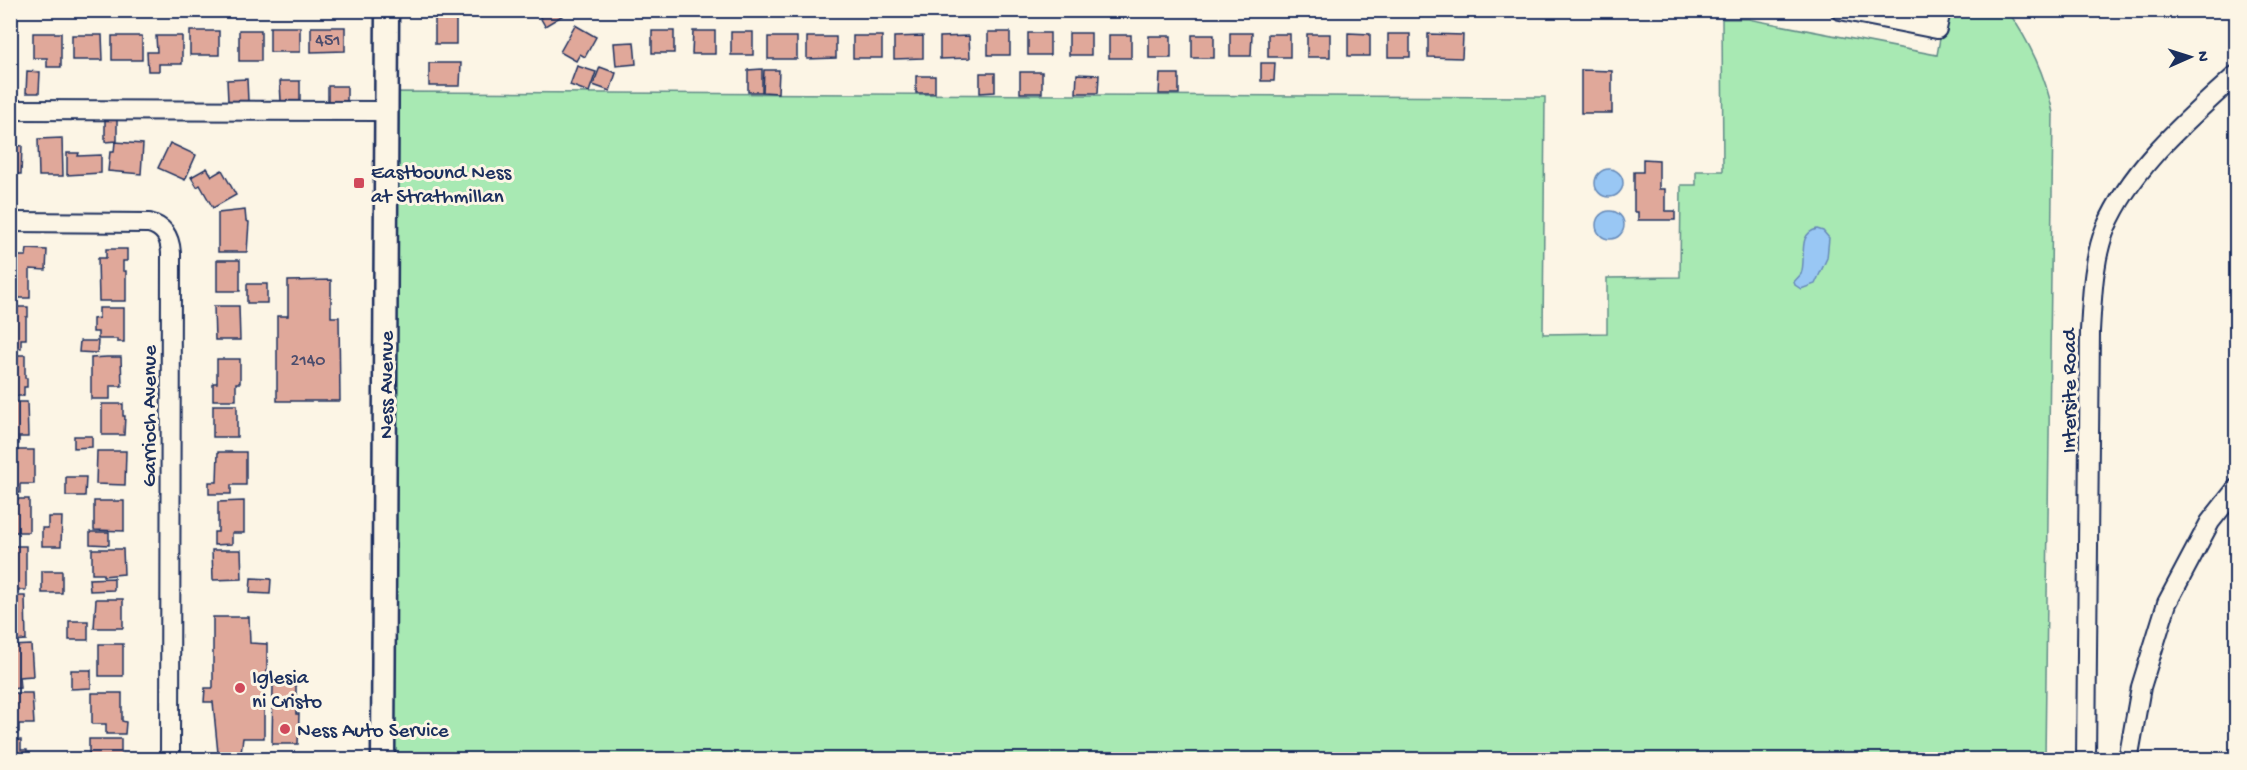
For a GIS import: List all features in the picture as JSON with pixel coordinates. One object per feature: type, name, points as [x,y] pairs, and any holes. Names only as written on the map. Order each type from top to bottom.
[{"type":"main road","name":"Ness Avenue","points":[[383,759],[387,10]]},
{"type":"street","points":[[1840,10],[1937,29],[1941,10]]},
{"type":"street","name":"Intersite Road","points":[[2086,759],[2090,331],[2092,297],[2099,251],[2106,228],[2118,204],[2148,162],[2236,75]]},
{"type":"street","points":[[10,110],[387,111]]},
{"type":"street","name":"Garrioch Avenue","points":[[10,222],[149,223],[161,228],[169,238],[171,253],[170,759]]},
{"type":"street","points":[[2128,759],[2141,687],[2167,603],[2210,522],[2236,489]]},
{"type":"green space","points":[[1945,11],[2008,11],[2036,59],[2053,113],[2045,759],[383,760],[388,92],[1545,97],[1543,334],[1607,333],[1607,278],[1680,277],[1681,185],[1696,185],[1696,171],[1723,171],[1722,19],[1748,19],[1937,55]]},
{"type":"water","points":[[1609,169],[1619,173],[1623,183],[1619,193],[1609,197],[1599,193],[1595,183],[1599,173]]},
{"type":"water","points":[[1610,211],[1620,215],[1624,225],[1620,235],[1610,239],[1600,235],[1596,225],[1600,215]]},
{"type":"water","points":[[1817,229],[1823,231],[1829,238],[1827,258],[1815,284],[1801,289],[1794,282],[1803,268],[1804,241],[1806,236]]},
{"type":"building","points":[[536,10],[562,10],[565,14],[545,26]]},
{"type":"building","points":[[435,15],[456,15],[456,44],[435,44]]},
{"type":"building","points":[[575,25],[596,37],[585,57],[580,54],[576,61],[560,52]]},
{"type":"building","points":[[270,27],[300,27],[300,52],[270,52]]},
{"type":"building","points":[[311,27],[345,27],[345,51],[311,52]]},
{"type":"building","points":[[239,30],[261,30],[261,61],[239,61]]},
{"type":"building","points":[[10,31],[15,31],[15,61],[10,61]]},
{"type":"building","points":[[190,31],[219,31],[219,55],[190,55]]},
{"type":"building","points":[[652,31],[674,31],[674,53],[652,53]]},
{"type":"building","points":[[693,31],[715,31],[715,54],[692,54]]},
{"type":"building","points":[[731,32],[753,32],[753,55],[731,55]]},
{"type":"building","points":[[988,32],[1010,32],[1010,55],[988,55]]},
{"type":"building","points":[[33,33],[61,33],[61,67],[47,67],[47,58],[33,58]]},
{"type":"building","points":[[1028,33],[1050,33],[1050,55],[1028,55]]},
{"type":"building","points":[[1069,33],[1091,33],[1091,55],[1069,55]]},
{"type":"building","points":[[1230,33],[1252,33],[1251,56],[1230,56]]},
{"type":"building","points":[[1348,33],[1370,34],[1370,56],[1348,56]]},
{"type":"building","points":[[1268,34],[1290,34],[1290,57],[1268,57]]},
{"type":"building","points":[[1307,34],[1330,34],[1330,57],[1307,57]]},
{"type":"building","points":[[1388,34],[1410,34],[1410,57],[1388,57]]},
{"type":"building","points":[[1428,34],[1463,35],[1462,58],[1428,57]]},
{"type":"building","points":[[72,35],[102,35],[103,60],[72,60]]},
{"type":"building","points":[[1109,35],[1131,35],[1131,58],[1109,58]]},
{"type":"building","points":[[1192,35],[1214,35],[1214,58],[1192,58]]},
{"type":"building","points":[[112,36],[142,36],[142,60],[112,60]]},
{"type":"building","points":[[156,36],[182,36],[182,64],[159,64],[159,71],[148,71],[147,52],[157,52]]},
{"type":"building","points":[[853,36],[882,36],[882,58],[853,58]]},
{"type":"building","points":[[923,36],[923,58],[894,59],[894,37]]},
{"type":"building","points":[[969,36],[970,58],[940,59],[940,37]]},
{"type":"building","points":[[1149,36],[1171,36],[1171,58],[1149,58]]},
{"type":"building","points":[[768,37],[797,37],[797,59],[768,59]]},
{"type":"building","points":[[807,37],[836,37],[836,58],[807,59]]},
{"type":"building","points":[[634,42],[636,64],[616,66],[614,43]]},
{"type":"building","points":[[429,63],[461,63],[460,86],[429,86]]},
{"type":"building","points":[[1261,63],[1275,63],[1274,81],[1261,81]]},
{"type":"building","points":[[577,66],[596,72],[589,92],[570,85]]},
{"type":"building","points":[[600,67],[616,73],[610,91],[593,85]]},
{"type":"building","points":[[762,69],[762,92],[748,92],[748,70]]},
{"type":"building","points":[[764,70],[779,70],[778,93],[763,92]]},
{"type":"building","points":[[1581,70],[1612,71],[1612,113],[1581,113]]},
{"type":"building","points":[[27,71],[40,72],[39,93],[26,93]]},
{"type":"building","points":[[1020,72],[1042,72],[1042,93],[1020,93]]},
{"type":"building","points":[[980,73],[995,73],[995,92],[980,93]]},
{"type":"building","points":[[1077,74],[1099,75],[1098,93],[1076,93]]},
{"type":"building","points":[[1160,74],[1179,74],[1179,94],[1159,94]]},
{"type":"building","points":[[916,76],[935,76],[935,93],[916,93]]},
{"type":"building","points":[[247,79],[248,101],[228,101],[227,80]]},
{"type":"building","points":[[280,81],[300,81],[300,101],[281,101]]},
{"type":"building","points":[[328,86],[347,86],[347,104],[328,104]]},
{"type":"building","points":[[105,120],[117,120],[117,141],[105,142]]},
{"type":"building","points":[[62,138],[63,176],[39,176],[38,139]]},
{"type":"building","points":[[115,142],[143,144],[141,174],[108,171],[110,152],[114,152]]},
{"type":"building","points":[[170,143],[196,155],[185,180],[158,168]]},
{"type":"building","points":[[10,145],[22,146],[21,174],[10,174]]},
{"type":"building","points":[[67,153],[79,153],[78,156],[101,155],[101,173],[67,175]]},
{"type":"building","points":[[1643,159],[1659,160],[1659,189],[1665,189],[1665,211],[1675,211],[1675,220],[1638,220],[1638,212],[1634,212],[1634,172],[1643,172]]},
{"type":"building","points":[[207,168],[212,176],[222,170],[236,195],[213,208],[200,185],[197,187],[191,177]]},
{"type":"building","points":[[245,210],[246,221],[249,222],[247,252],[218,252],[218,213]]},
{"type":"building","points":[[27,249],[47,250],[46,270],[30,269],[30,298],[10,298],[10,256],[26,256]]},
{"type":"building","points":[[106,249],[127,249],[127,261],[123,261],[123,271],[126,271],[126,301],[99,301],[98,258],[106,258]]},
{"type":"building","points":[[217,260],[240,260],[240,291],[217,291]]},
{"type":"building","points":[[331,280],[331,317],[339,317],[340,401],[277,401],[277,316],[288,316],[288,281]]},
{"type":"building","points":[[247,284],[267,284],[267,303],[247,303]]},
{"type":"building","points":[[214,306],[239,306],[240,340],[215,340]]},
{"type":"building","points":[[10,307],[28,307],[26,339],[21,339],[21,348],[10,348]]},
{"type":"building","points":[[99,308],[124,308],[124,342],[117,342],[117,339],[98,339],[98,332],[93,332],[93,319],[99,318]]},
{"type":"building","points":[[80,341],[98,341],[97,353],[79,352]]},
{"type":"building","points":[[10,355],[25,355],[27,387],[24,387],[24,396],[10,396]]},
{"type":"building","points":[[121,357],[122,386],[110,386],[110,399],[91,399],[91,358]]},
{"type":"building","points":[[217,359],[240,359],[240,383],[236,383],[236,400],[213,400],[213,383],[217,383]]},
{"type":"building","points":[[10,402],[27,402],[28,437],[19,437],[19,444],[10,444]]},
{"type":"building","points":[[102,404],[123,404],[124,435],[102,435]]},
{"type":"building","points":[[213,405],[237,405],[237,437],[213,437]]},
{"type":"building","points":[[74,436],[92,436],[92,447],[74,448]]},
{"type":"building","points":[[10,450],[34,450],[34,484],[20,484],[20,493],[10,493]]},
{"type":"building","points":[[97,451],[126,451],[125,485],[96,484]]},
{"type":"building","points":[[218,452],[246,452],[246,485],[231,485],[231,494],[209,494],[209,482],[217,482]]},
{"type":"building","points":[[66,477],[86,477],[85,496],[66,496]]},
{"type":"building","points":[[10,499],[29,499],[29,532],[10,532]]},
{"type":"building","points":[[94,501],[124,501],[124,531],[94,530]]},
{"type":"building","points":[[244,501],[244,533],[232,533],[232,544],[214,545],[214,532],[218,532],[218,502]]},
{"type":"building","points":[[48,517],[62,517],[61,546],[42,546],[42,528],[48,528]]},
{"type":"building","points":[[90,532],[109,532],[109,545],[90,544]]},
{"type":"building","points":[[10,546],[26,546],[26,590],[10,590]]},
{"type":"building","points":[[92,549],[123,549],[124,574],[103,576],[103,574],[92,574]]},
{"type":"building","points":[[212,550],[241,550],[242,579],[213,580]]},
{"type":"building","points":[[42,571],[62,571],[62,593],[42,593]]},
{"type":"building","points":[[114,578],[114,590],[90,591],[89,579]]},
{"type":"building","points":[[251,578],[271,579],[270,594],[250,593]]},
{"type":"building","points":[[10,596],[25,596],[26,640],[10,641]]},
{"type":"building","points":[[96,599],[123,599],[123,628],[94,628]]},
{"type":"building","name":"Iglesia ni Cristo","points":[[213,617],[249,617],[250,643],[267,644],[264,738],[243,738],[241,753],[236,760],[220,758],[213,702],[204,702],[205,688],[213,688]]},
{"type":"building","points":[[69,621],[88,621],[88,640],[69,640]]},
{"type":"building","points":[[99,644],[123,644],[123,676],[99,676]]},
{"type":"building","points":[[31,645],[33,676],[19,677],[20,688],[10,689],[10,646]]},
{"type":"building","points":[[71,670],[91,670],[91,688],[71,689]]},
{"type":"building","name":"Ness Auto Service","points":[[273,685],[296,685],[296,714],[299,714],[298,744],[272,744]]},
{"type":"building","points":[[10,693],[32,693],[34,724],[19,724],[19,732],[10,732]]},
{"type":"building","points":[[92,693],[122,693],[122,721],[126,722],[125,734],[106,734],[106,724],[92,724]]},
{"type":"building","points":[[89,739],[121,739],[122,760],[89,760]]},
{"type":"building","points":[[10,740],[21,740],[21,750],[27,750],[27,760],[10,760]]},
{"type":"place","name":"Eastbound Ness at Strathmillan","points":[[359,183]]},
{"type":"place","name":"Iglesia ni Cristo","points":[[240,688]]},
{"type":"place","name":"Ness Auto Service","points":[[285,729]]}]
